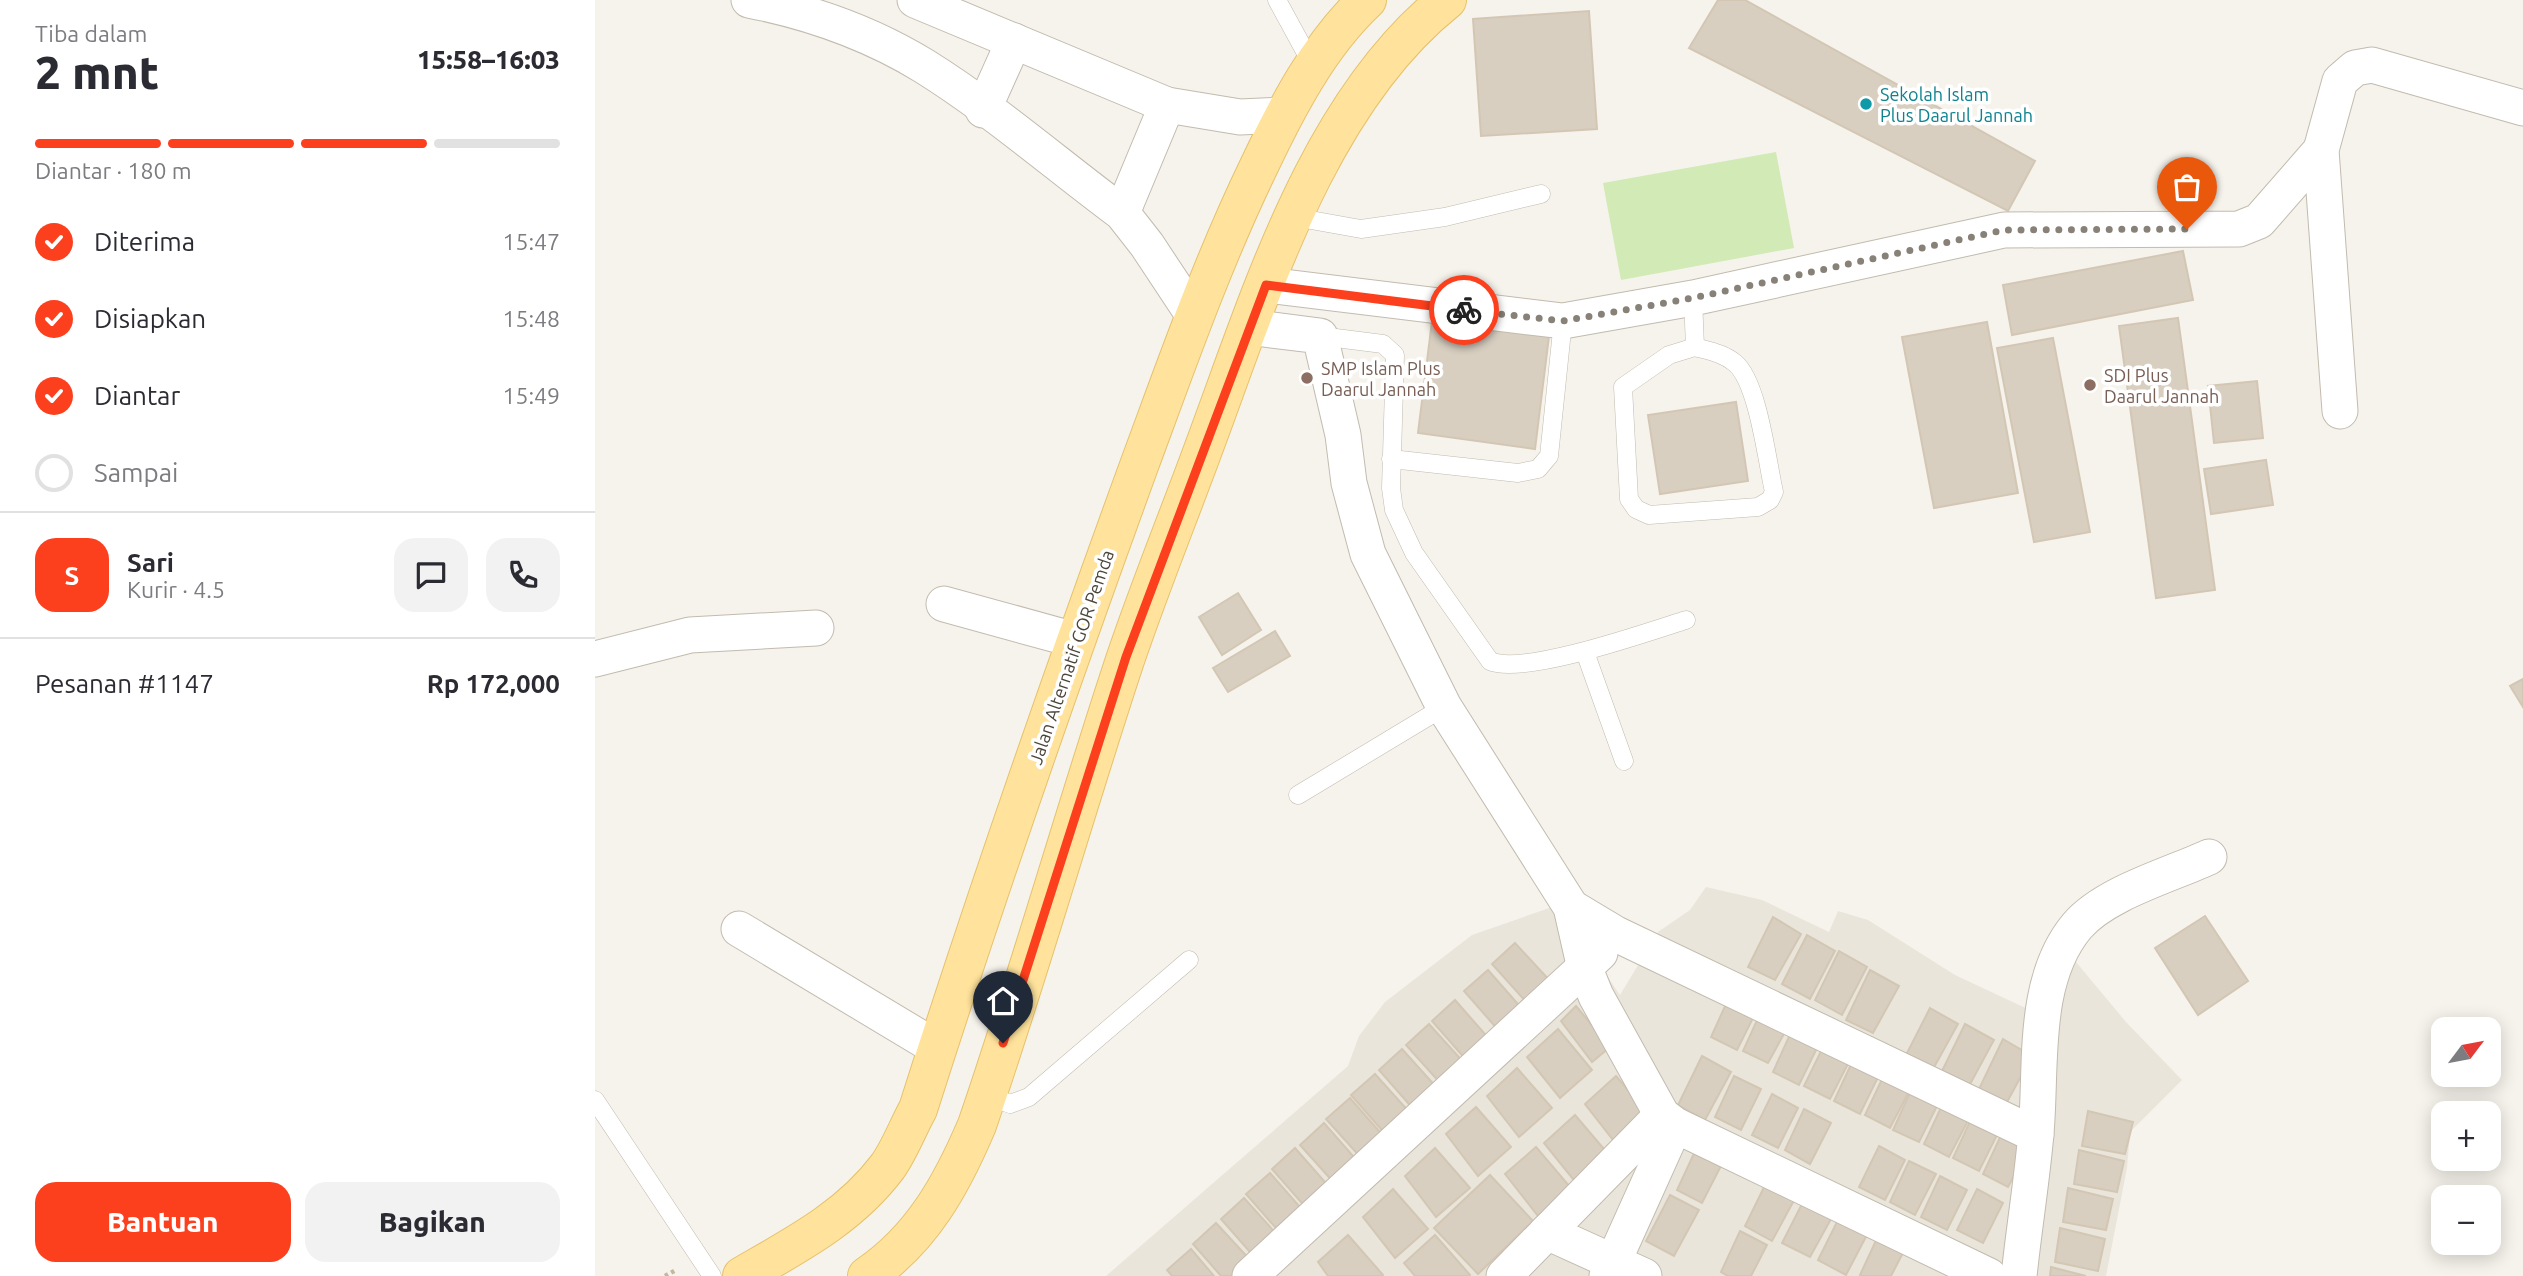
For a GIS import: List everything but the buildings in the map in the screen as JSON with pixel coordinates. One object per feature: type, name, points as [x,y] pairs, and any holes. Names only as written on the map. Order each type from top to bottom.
[{"type":"main road","name":"Jalan Alternatif GOR Pemda","points":[[742,1276],[816,1233],[854,1205],[895,1153],[918,1109],[1076,640],[1194,316],[1237,212],[1283,115],[1313,66],[1367,0]]},
{"type":"main road","points":[[867,1276],[884,1265],[926,1222],[947,1189],[987,1094],[1126,657],[1248,327],[1324,151],[1360,96],[1398,50],[1447,0]]},
{"type":"street","points":[[749,0],[796,9],[865,35],[923,66],[1122,213],[1147,245],[1194,316]]},
{"type":"street","points":[[915,0],[1167,105],[1240,117],[1283,115]]},
{"type":"street","points":[[983,110],[1014,41]]},
{"type":"street","points":[[2340,411],[2321,150],[2340,81],[2355,68],[2372,65],[2523,107]]},
{"type":"street","points":[[1122,213],[1167,105]]},
{"type":"street","points":[[1266,285],[1563,321],[1693,298],[2004,230],[2239,229],[2259,220],[2321,150]]},
{"type":"street","points":[[1248,327],[1320,336],[1343,435],[1349,483],[1368,554],[1444,707],[1571,907],[1585,969],[1596,996],[1668,1120],[1989,1276]]},
{"type":"street","points":[[944,604],[1076,640]]},
{"type":"street","points":[[595,659],[690,635],[816,628]]},
{"type":"street","points":[[2018,1276],[2036,1135],[2045,1009],[2057,959],[2079,924],[2114,899],[2210,858]]},
{"type":"street","points":[[1571,907],[1616,934],[2036,1135]]},
{"type":"street","points":[[739,929],[937,1048]]},
{"type":"street","points":[[1250,1276],[1585,969],[1616,934]]},
{"type":"street","points":[[1504,1276],[1547,1232],[1668,1120]]},
{"type":"street","points":[[1547,1232],[1622,1271],[1668,1120]]},
{"type":"lane","points":[[1277,0],[1313,66]]},
{"type":"lane","points":[[1294,217],[1361,229],[1445,217],[1541,194]]},
{"type":"lane","points":[[1693,298],[1695,347]]},
{"type":"lane","points":[[1391,459],[1518,473],[1538,469],[1549,456],[1563,321]]},
{"type":"lane","points":[[1320,336],[1383,344],[1395,355],[1391,488],[1400,527],[1482,654],[1496,664],[1508,665],[1585,652],[1686,620]]},
{"type":"lane","points":[[1695,347],[1720,353],[1737,365],[1749,384],[1774,492],[1770,500],[1758,507],[1649,515],[1636,509],[1629,499],[1623,387],[1669,355],[1695,347]]},
{"type":"lane","points":[[1585,652],[1624,761]]},
{"type":"lane","points":[[1298,795],[1444,707]]},
{"type":"lane","points":[[987,1094],[1010,1104],[1029,1097],[1188,960]]},
{"type":"lane","points":[[595,1100],[712,1276]]},
{"type":"shaded area","points":[[1706,887],[1762,900],[1829,932],[1838,911],[1868,920],[1955,975],[2038,1014],[2051,932],[2126,1022],[2182,1080],[2130,1132],[2127,1168],[2106,1276],[1106,1276],[1348,1066],[1359,1036],[1385,1002],[1472,935],[1558,905],[1620,995],[1658,932],[1690,910]]},
{"type":"green space","points":[[1776,152],[1794,248],[1621,280],[1603,183]]},
{"type":"way so far","points":[[1464,310],[1563,321],[1693,298],[1947,240],[2004,230],[2187,229]]},
{"type":"place","name":"Sekolah Islam Plus Daarul Jannah","points":[[1866,104]]},
{"type":"place","name":"SMP Islam Plus Daarul Jannah","points":[[1307,378]]},
{"type":"place","name":"SDI Plus Daarul Jannah","points":[[2090,385]]},
{"type":"route","points":[[1003,1043],[1126,657],[1266,285],[1464,310]]}]
